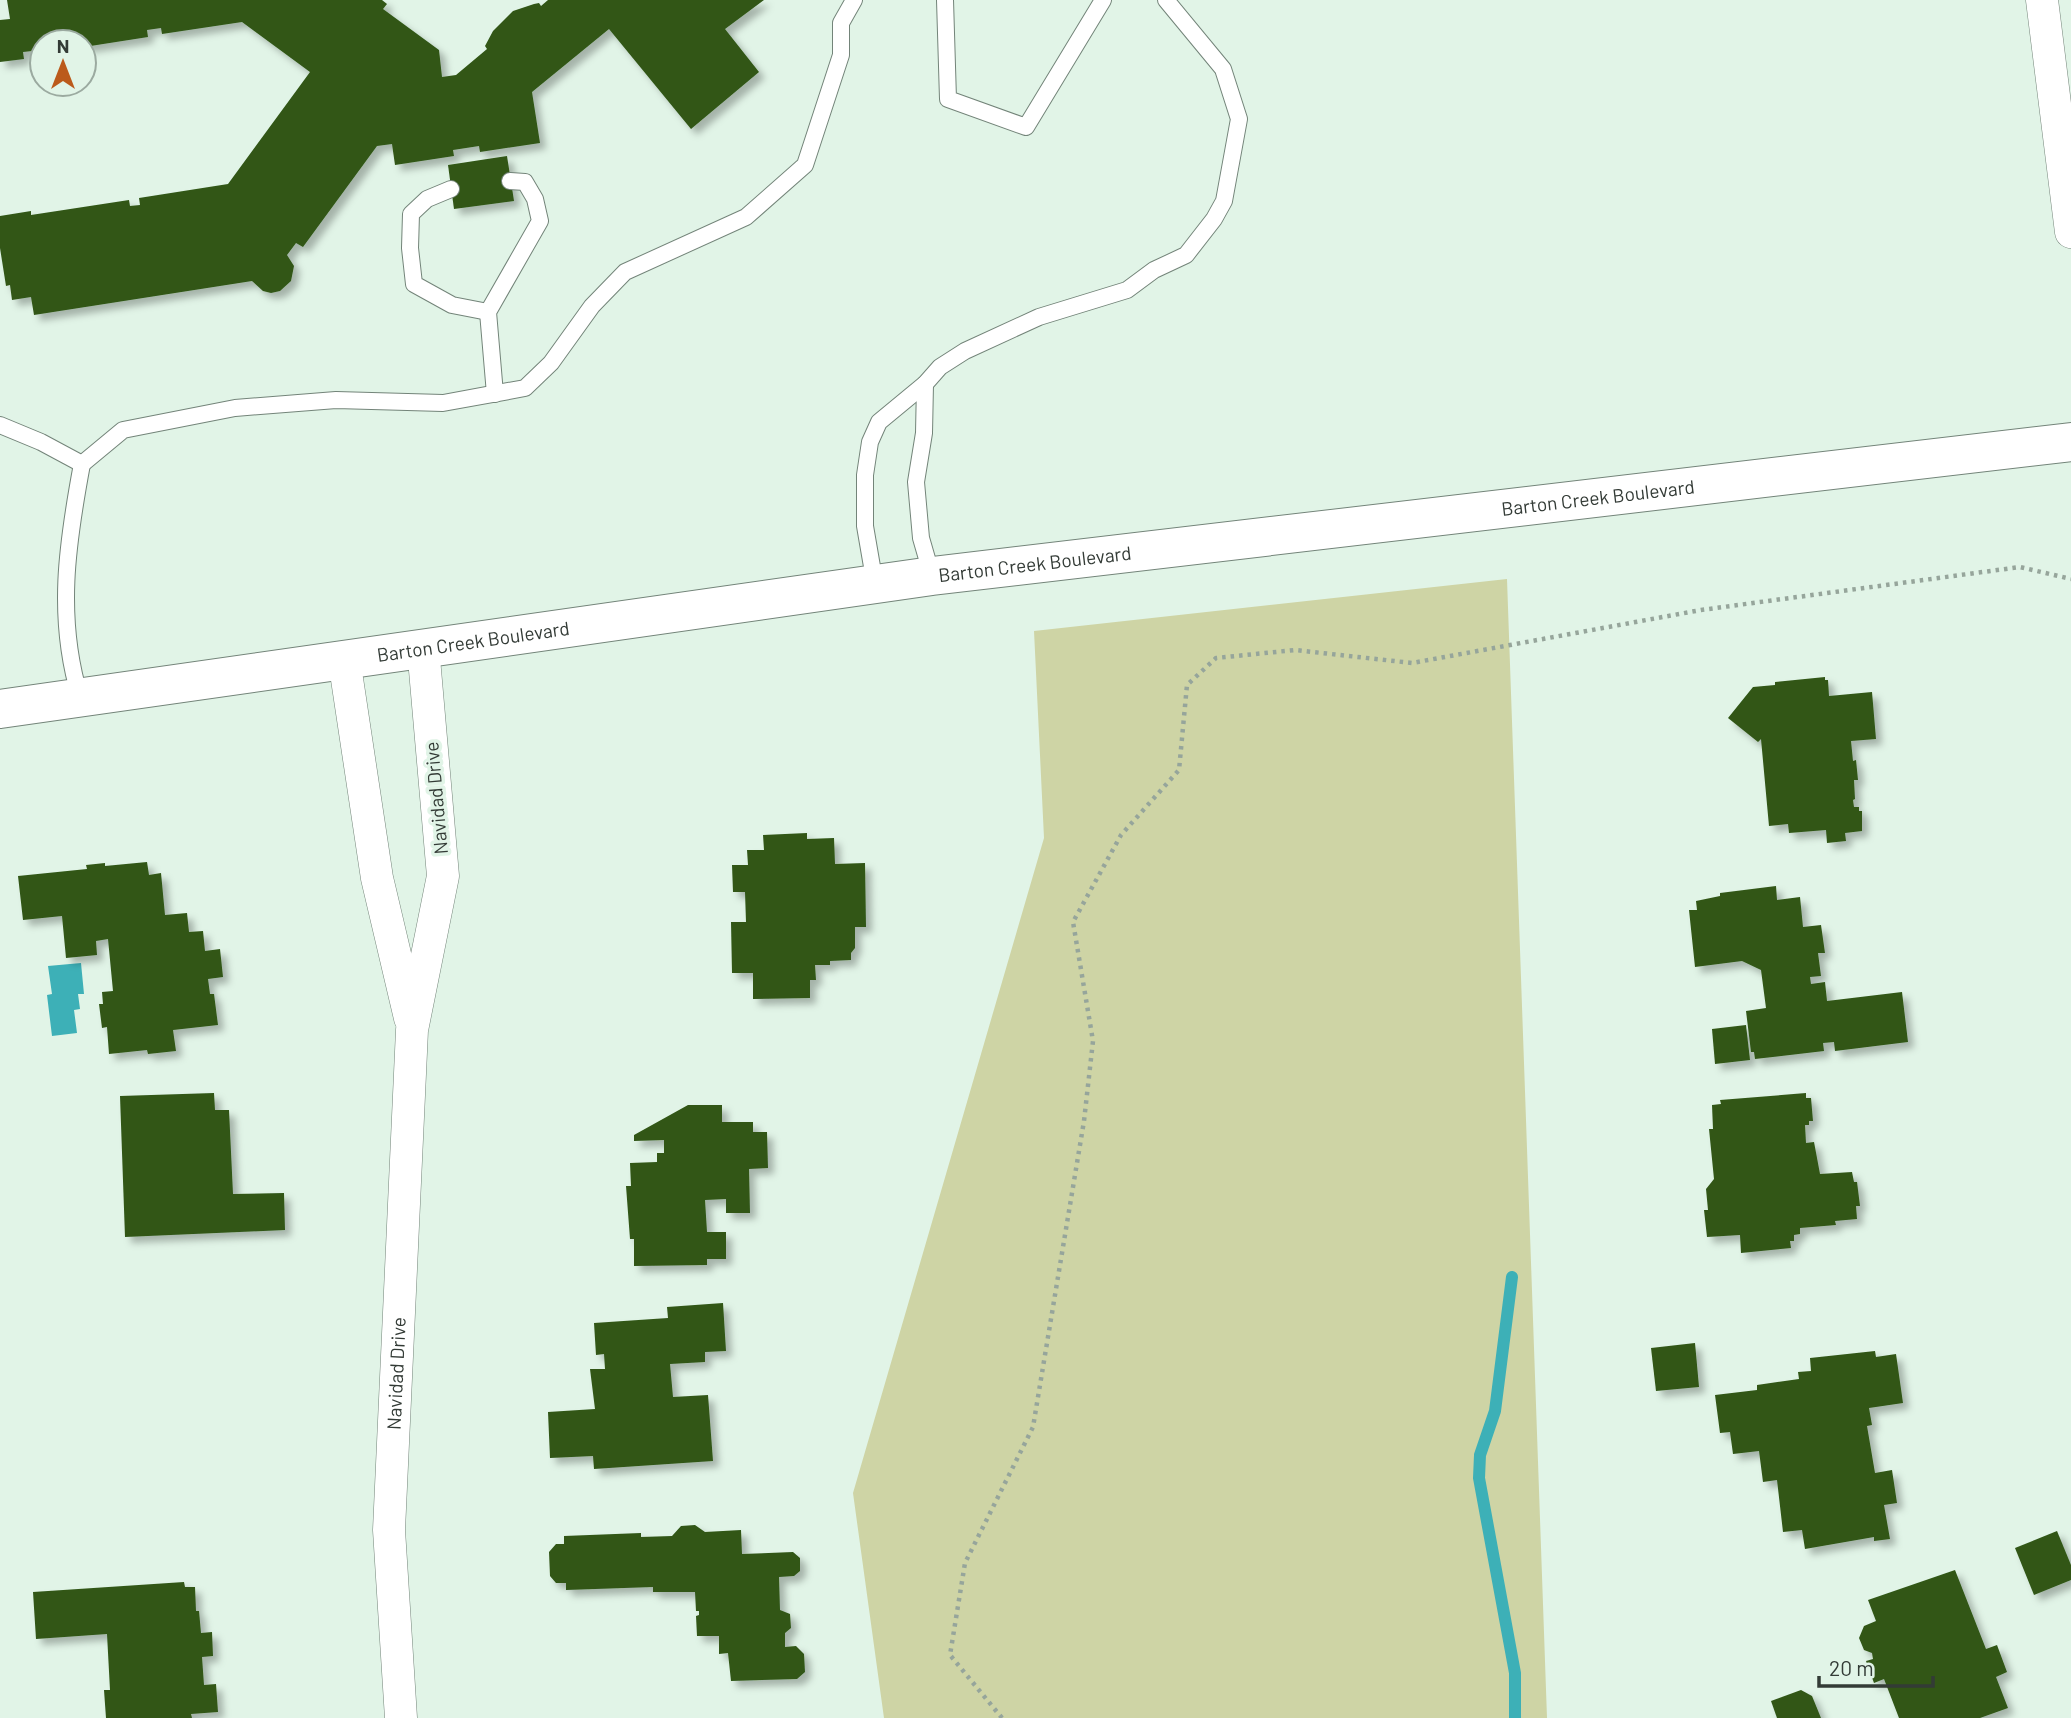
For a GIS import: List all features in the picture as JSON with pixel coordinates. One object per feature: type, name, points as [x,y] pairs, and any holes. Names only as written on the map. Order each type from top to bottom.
[{"type":"street","points":[[2042,0],[2071,232]]},
{"type":"street","name":"Barton Creek Boulevard","points":[[0,709],[932,576],[2071,442]]},
{"type":"street","name":"Navidad Drive","points":[[401,1718],[389,1530],[412,1030],[443,876],[423,647]]},
{"type":"street","name":"Navidad Drive","points":[[344,659],[377,878],[412,1030]]},
{"type":"lane","points":[[81,698],[70,665],[65,578],[71,523],[82,464],[123,430],[235,408],[336,400],[443,403],[525,388],[551,363],[592,306],[625,272],[746,217],[805,165],[841,55],[841,23],[855,0]]},
{"type":"lane","points":[[945,0],[948,100],[1026,127],[1103,0]]},
{"type":"lane","points":[[875,584],[865,526],[865,475],[870,442],[879,422],[925,384],[940,367],[965,351],[1039,317],[1127,290],[1154,270],[1185,255],[1214,219],[1224,201],[1239,119],[1223,69],[1166,0]]},
{"type":"lane","points":[[495,394],[488,312],[540,221],[535,199],[525,182],[510,181]]},
{"type":"lane","points":[[451,189],[427,199],[411,214],[410,248],[414,284],[452,305],[488,312]]},
{"type":"lane","points":[[925,384],[924,433],[916,482],[921,538],[932,576]]},
{"type":"lane","points":[[0,425],[41,442],[82,464]]},
{"type":"path","points":[[1003,1718],[950,1656],[965,1563],[1033,1427],[1084,1121],[1093,1041],[1073,922],[1121,835],[1179,770],[1187,685],[1216,658],[1295,649],[1412,663],[1701,610],[2020,567],[2071,579]]},
{"type":"green space","points":[[1507,579],[1547,1718],[884,1718],[853,1493],[1044,838],[1034,631]]},
{"type":"water","points":[[81,963],[84,994],[78,994],[80,1009],[74,1010],[77,1033],[52,1036],[47,995],[52,994],[48,966]]},
{"type":"building","points":[[7,0],[382,0],[387,4],[383,9],[439,50],[442,77],[456,75],[487,49],[485,46],[493,31],[513,11],[539,3],[541,6],[548,0],[764,0],[725,29],[759,72],[691,129],[609,29],[532,92],[540,143],[480,152],[479,146],[453,150],[454,156],[395,165],[392,144],[377,146],[303,247],[296,243],[287,255],[294,266],[291,281],[280,291],[263,291],[252,281],[34,315],[31,297],[12,300],[10,285],[6,286],[0,248],[0,216],[31,211],[31,215],[129,200],[130,206],[140,205],[139,198],[228,184],[310,72],[242,22],[162,34],[161,28],[147,30],[148,37],[98,45],[98,28],[28,28],[28,51],[23,52],[24,59],[0,62],[0,20],[10,19]]},
{"type":"building","points":[[507,156],[514,201],[454,209],[448,165]]},
{"type":"building","points":[[1825,677],[1825,680],[1828,680],[1829,696],[1872,692],[1876,739],[1851,741],[1858,780],[1854,780],[1853,800],[1854,807],[1859,807],[1859,811],[1862,811],[1862,831],[1845,833],[1846,841],[1827,843],[1826,830],[1789,833],[1788,824],[1769,826],[1761,739],[1758,742],[1728,718],[1753,687]]},
{"type":"building","points":[[807,833],[807,839],[834,838],[835,864],[865,863],[866,927],[855,927],[855,948],[851,953],[851,960],[815,965],[816,980],[810,980],[810,998],[753,999],[753,973],[732,973],[731,922],[746,922],[745,892],[733,892],[732,865],[748,865],[747,850],[764,850],[763,835]]},
{"type":"building","points":[[147,862],[149,875],[161,873],[165,915],[187,913],[189,932],[203,931],[205,951],[220,949],[223,977],[208,979],[210,994],[214,994],[218,1025],[173,1030],[176,1051],[148,1054],[147,1050],[109,1054],[107,1027],[102,1028],[99,1004],[103,1004],[102,992],[113,991],[108,939],[96,941],[97,955],[66,958],[62,916],[23,920],[18,876],[87,869],[86,865]]},
{"type":"building","points":[[1776,886],[1777,900],[1800,897],[1803,927],[1821,925],[1825,953],[1818,953],[1821,976],[1810,977],[1811,984],[1825,982],[1827,1001],[1902,992],[1908,1042],[1835,1051],[1834,1042],[1823,1043],[1824,1051],[1755,1059],[1754,1052],[1751,1052],[1746,1011],[1766,1008],[1761,970],[1742,961],[1695,967],[1689,910],[1697,910],[1696,901],[1720,896],[1720,893]]},
{"type":"building","points":[[1746,1025],[1750,1060],[1715,1064],[1712,1029]]},
{"type":"building","points":[[214,1093],[215,1110],[229,1110],[233,1194],[284,1193],[285,1230],[125,1237],[120,1096]]},
{"type":"building","points":[[1806,1093],[1806,1098],[1811,1098],[1813,1121],[1805,1125],[1806,1143],[1814,1142],[1820,1174],[1852,1172],[1854,1182],[1857,1182],[1860,1206],[1856,1206],[1857,1219],[1835,1221],[1836,1225],[1800,1228],[1800,1234],[1794,1235],[1794,1241],[1790,1241],[1791,1248],[1741,1253],[1740,1235],[1707,1237],[1704,1210],[1708,1210],[1706,1189],[1714,1179],[1709,1129],[1713,1129],[1712,1105],[1721,1104],[1720,1100]]},
{"type":"building","points":[[688,1105],[722,1105],[722,1122],[753,1122],[753,1132],[767,1132],[768,1168],[749,1169],[750,1213],[726,1213],[726,1199],[705,1200],[707,1232],[726,1232],[726,1259],[707,1259],[707,1265],[634,1266],[634,1239],[630,1239],[626,1186],[631,1186],[630,1163],[657,1162],[657,1153],[664,1153],[664,1140],[634,1141],[634,1135]]},
{"type":"building","points":[[723,1303],[726,1351],[705,1352],[705,1362],[670,1364],[673,1397],[708,1395],[713,1461],[594,1469],[593,1456],[550,1458],[548,1412],[595,1409],[590,1369],[605,1369],[604,1354],[596,1355],[594,1323],[668,1318],[667,1307]]},
{"type":"building","points":[[1695,1343],[1699,1387],[1656,1391],[1651,1348]]},
{"type":"building","points":[[1875,1351],[1876,1357],[1896,1354],[1903,1403],[1869,1408],[1872,1425],[1867,1426],[1875,1473],[1892,1470],[1897,1503],[1884,1505],[1890,1539],[1874,1541],[1874,1537],[1805,1549],[1802,1530],[1783,1532],[1777,1480],[1763,1482],[1759,1451],[1733,1454],[1730,1432],[1720,1433],[1715,1395],[1757,1390],[1757,1385],[1799,1379],[1798,1372],[1811,1371],[1810,1358]]},
{"type":"building","points":[[695,1525],[705,1532],[741,1530],[742,1554],[793,1552],[800,1558],[800,1571],[794,1576],[779,1577],[780,1610],[790,1614],[791,1628],[785,1633],[785,1647],[796,1646],[804,1654],[805,1672],[797,1679],[731,1681],[728,1653],[719,1654],[719,1636],[697,1636],[696,1616],[699,1611],[696,1611],[695,1592],[653,1592],[653,1587],[566,1590],[566,1583],[556,1583],[550,1576],[549,1552],[556,1544],[564,1544],[564,1536],[641,1533],[641,1537],[672,1536],[681,1526]]},
{"type":"building","points":[[2057,1531],[2071,1565],[2071,1580],[2034,1595],[2015,1548]]},
{"type":"building","points":[[1955,1570],[1986,1649],[1997,1645],[2007,1672],[1996,1677],[2008,1708],[1980,1718],[1899,1718],[1884,1679],[1874,1683],[1866,1661],[1873,1659],[1872,1653],[1864,1650],[1859,1638],[1864,1626],[1876,1621],[1868,1600]]},
{"type":"building","points":[[184,1582],[185,1587],[195,1587],[196,1611],[199,1611],[201,1633],[212,1632],[213,1656],[202,1657],[204,1685],[216,1684],[218,1712],[191,1714],[192,1718],[106,1718],[104,1690],[110,1690],[107,1634],[36,1639],[33,1592]]},
{"type":"building","points":[[1801,1690],[1812,1696],[1821,1718],[1777,1718],[1771,1701]]},
{"type":"waterway","points":[[1512,1277],[1495,1411],[1480,1455],[1479,1478],[1515,1673],[1515,1718]]}]
